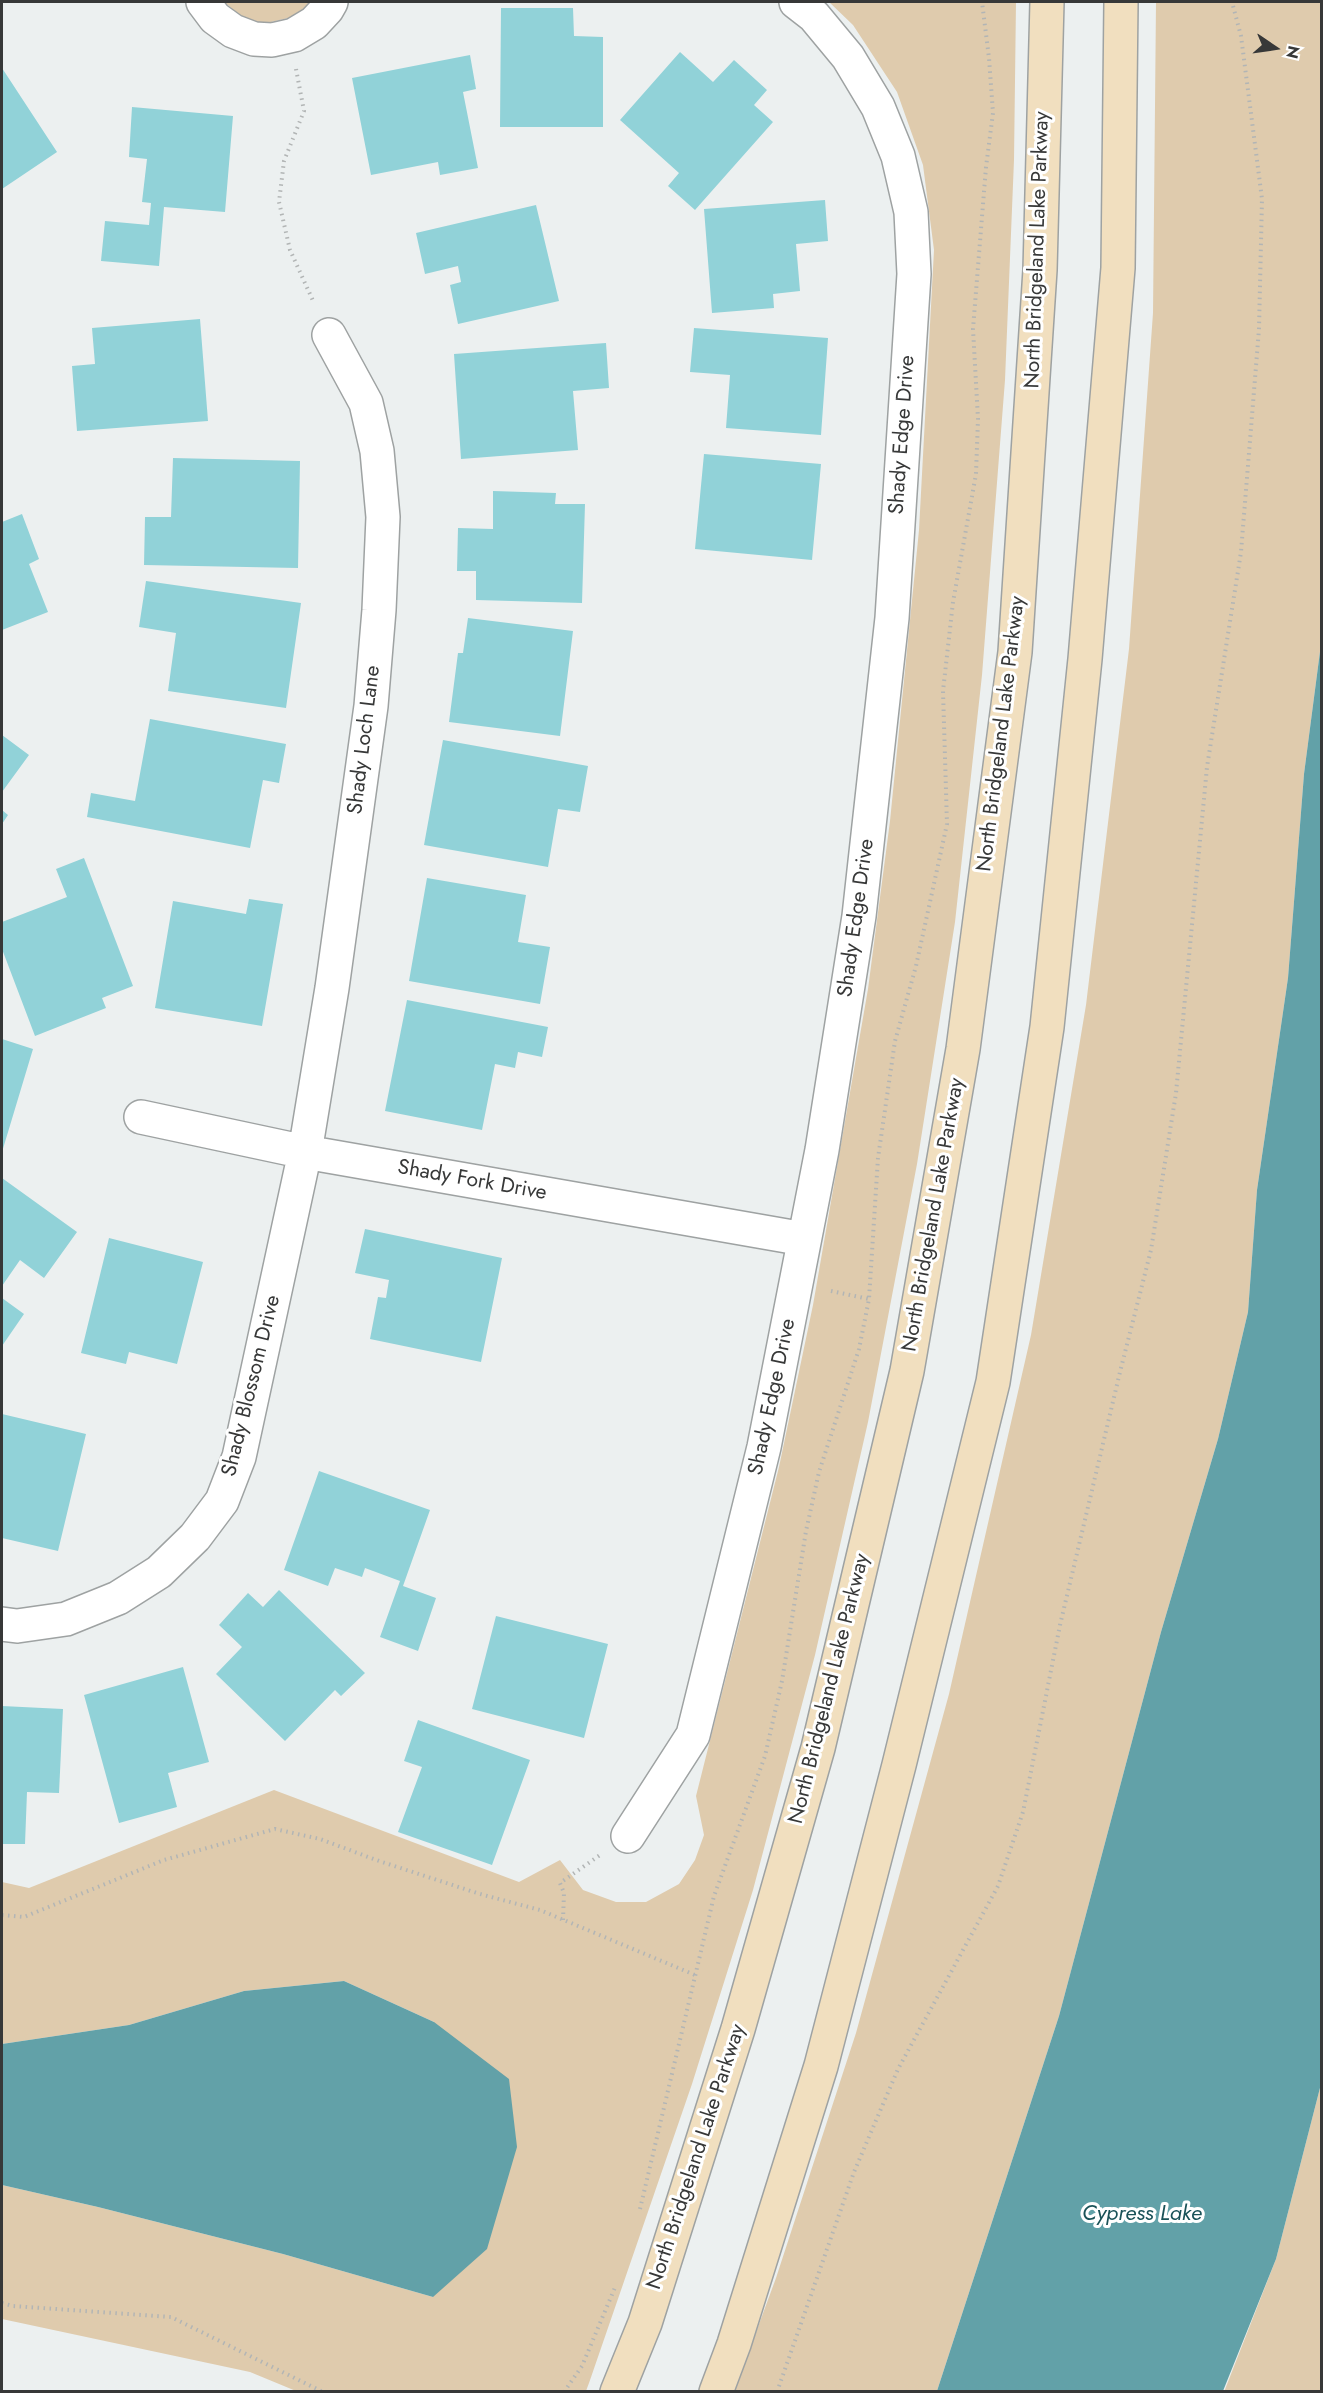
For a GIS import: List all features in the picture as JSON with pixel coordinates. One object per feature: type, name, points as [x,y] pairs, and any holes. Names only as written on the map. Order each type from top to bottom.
[{"type":"main road","name":"North Bridgeland Lake Parkway","points":[[617,2391],[645,2323],[738,2029],[818,1748],[907,1371],[963,1049],[1016,652],[1040,270],[1047,2]]},
{"type":"main road","points":[[716,2391],[734,2344],[821,2066],[899,1765],[993,1382],[1047,1027],[1085,659],[1118,268],[1121,2]]},
{"type":"street","points":[[203,2],[215,18],[232,31],[254,39],[272,40],[288,36],[314,23],[331,2]]},
{"type":"street","name":"Shady Edge Drive","points":[[628,1836],[693,1735],[764,1447],[824,1138],[863,880],[892,618],[914,274],[911,212],[898,156],[878,107],[848,57],[814,16],[796,2]]},
{"type":"street","name":"Shady Loch Lane","points":[[305,1152],[332,988],[371,706],[380,610],[383,517],[377,451],[366,403],[329,335]]},
{"type":"street","name":"Shady Fork Drive","points":[[141,1117],[305,1152],[804,1239]]},
{"type":"street","name":"Shady Blossom Drive","points":[[2,1624],[17,1626],[66,1619],[118,1598],[159,1572],[195,1537],[222,1501],[239,1457],[305,1152]]},
{"type":"path","points":[[777,2391],[854,2172],[898,2069],[998,1886],[1023,1812],[1060,1625],[1151,1250],[1176,1093],[1207,767],[1241,552],[1259,329],[1262,199],[1241,36],[1232,2]]},
{"type":"path","points":[[288,36],[304,111],[284,161],[279,202],[290,250],[329,335]]},
{"type":"path","points":[[2,1915],[24,1917],[164,1860],[275,1829],[320,1839],[480,1894],[540,1910],[695,1975]]},
{"type":"path","points":[[563,1920],[564,1893],[560,1883],[628,1836]]},
{"type":"path","points":[[2,2303],[13,2306],[171,2317],[323,2391]]},
{"type":"shaded area","points":[[224,2],[311,2],[303,10],[288,18],[257,22],[241,16]]},
{"type":"shaded area","points":[[829,2],[1016,2],[1014,160],[1005,380],[982,675],[955,922],[917,1164],[868,1422],[815,1655],[753,1890],[692,2084],[589,2383],[586,2391],[296,2391],[250,2372],[2,2319],[2,2185],[283,2254],[433,2297],[434,2022],[344,1981],[244,1991],[129,2025],[2,2044],[2,1882],[29,1888],[274,1790],[519,1882],[560,1860],[583,1890],[616,1902],[646,1902],[679,1884],[695,1860],[704,1835],[696,1796],[779,1467],[813,1305],[868,989],[890,821],[919,530],[934,250],[923,165],[897,92],[853,25]]},
{"type":"shaded area","points":[[1156,2],[1321,2],[1321,644],[1304,774],[1288,978],[1257,1190],[1248,1312],[1218,1439],[1161,1632],[1059,2016],[937,2391],[734,2392],[776,2278],[856,2033],[949,1694],[1031,1335],[1086,1005],[1129,649],[1153,313]]},
{"type":"shaded area","points":[[1321,2084],[1321,2391],[1224,2392],[1276,2259]]},
{"type":"water","name":"Cypress Lake","points":[[1321,644],[1321,2084],[1276,2259],[1223,2391],[937,2391],[1059,2016],[1161,1632],[1218,1439],[1248,1312],[1257,1190],[1288,978],[1304,774]]},
{"type":"water","points":[[344,1981],[434,2022],[509,2079],[517,2147],[487,2249],[433,2297],[283,2254],[2,2185],[2,2044],[129,2025],[244,1991]]},
{"type":"building","points":[[501,8],[573,8],[574,36],[603,37],[603,127],[500,127]]},
{"type":"building","points":[[680,52],[713,82],[734,60],[767,90],[754,105],[773,122],[695,210],[668,186],[679,173],[620,120]]},
{"type":"building","points":[[470,55],[476,89],[463,92],[478,168],[440,175],[438,162],[371,175],[352,78]]},
{"type":"building","points":[[2,68],[57,152],[2,189]]},
{"type":"building","points":[[132,107],[233,116],[225,212],[164,207],[159,266],[101,261],[105,221],[149,225],[151,203],[142,202],[147,159],[129,157]]},
{"type":"building","points":[[825,200],[828,241],[796,244],[800,291],[773,294],[774,308],[712,313],[704,209]]},
{"type":"building","points":[[536,205],[559,301],[458,324],[450,285],[461,282],[458,266],[425,274],[416,233]]},
{"type":"building","points":[[200,319],[208,421],[77,431],[72,366],[95,364],[92,328]]},
{"type":"building","points":[[694,328],[828,338],[821,435],[726,428],[730,375],[690,372]]},
{"type":"building","points":[[606,343],[609,388],[573,391],[578,450],[461,459],[454,354]]},
{"type":"building","points":[[704,454],[821,464],[812,560],[695,549]]},
{"type":"building","points":[[173,458],[300,461],[298,568],[144,565],[145,517],[171,517]]},
{"type":"building","points":[[493,491],[556,493],[555,504],[585,504],[582,603],[476,600],[476,571],[457,571],[458,528],[493,529]]},
{"type":"building","points":[[22,514],[39,559],[29,564],[48,612],[2,630],[2,522]]},
{"type":"building","points":[[146,581],[301,603],[286,708],[168,691],[176,633],[139,627]]},
{"type":"building","points":[[468,618],[573,631],[560,736],[449,722],[458,653],[463,653]]},
{"type":"building","points":[[150,719],[286,744],[279,783],[263,780],[250,848],[87,817],[91,793],[135,801]]},
{"type":"building","points":[[2,735],[29,755],[2,792]]},
{"type":"building","points":[[443,740],[588,766],[580,812],[558,809],[548,867],[424,845]]},
{"type":"building","points":[[2,810],[8,815],[2,824]]},
{"type":"building","points":[[84,858],[133,986],[102,998],[106,1008],[35,1036],[2,949],[2,922],[67,897],[56,869]]},
{"type":"building","points":[[427,878],[526,895],[518,942],[550,947],[540,1004],[409,981]]},
{"type":"building","points":[[249,899],[283,904],[262,1026],[155,1008],[173,901],[246,914]]},
{"type":"building","points":[[407,1000],[548,1027],[542,1057],[518,1052],[515,1068],[495,1064],[482,1130],[385,1111]]},
{"type":"building","points":[[2,1039],[33,1049],[2,1152]]},
{"type":"building","points":[[2,1178],[77,1232],[44,1278],[20,1260],[2,1286]]},
{"type":"building","points":[[365,1229],[502,1258],[481,1362],[370,1339],[378,1297],[386,1298],[389,1280],[355,1273]]},
{"type":"building","points":[[109,1238],[203,1262],[177,1364],[129,1352],[126,1364],[81,1353]]},
{"type":"building","points":[[2,1298],[24,1314],[2,1346]]},
{"type":"building","points":[[2,1414],[86,1434],[58,1551],[2,1538]]},
{"type":"building","points":[[319,1471],[430,1510],[403,1586],[436,1598],[418,1651],[380,1637],[400,1581],[365,1568],[362,1577],[335,1568],[328,1586],[284,1570]]},
{"type":"building","points":[[279,1590],[365,1673],[341,1696],[335,1690],[285,1741],[216,1674],[242,1647],[219,1625],[248,1593],[263,1607]]},
{"type":"building","points":[[496,1616],[608,1644],[584,1738],[472,1709]]},
{"type":"building","points":[[183,1667],[209,1762],[168,1773],[177,1807],[119,1823],[84,1695]]},
{"type":"building","points":[[2,1706],[63,1709],[59,1793],[27,1792],[25,1844],[2,1844]]},
{"type":"building","points":[[418,1720],[530,1760],[492,1865],[398,1832],[422,1767],[404,1761]]}]
